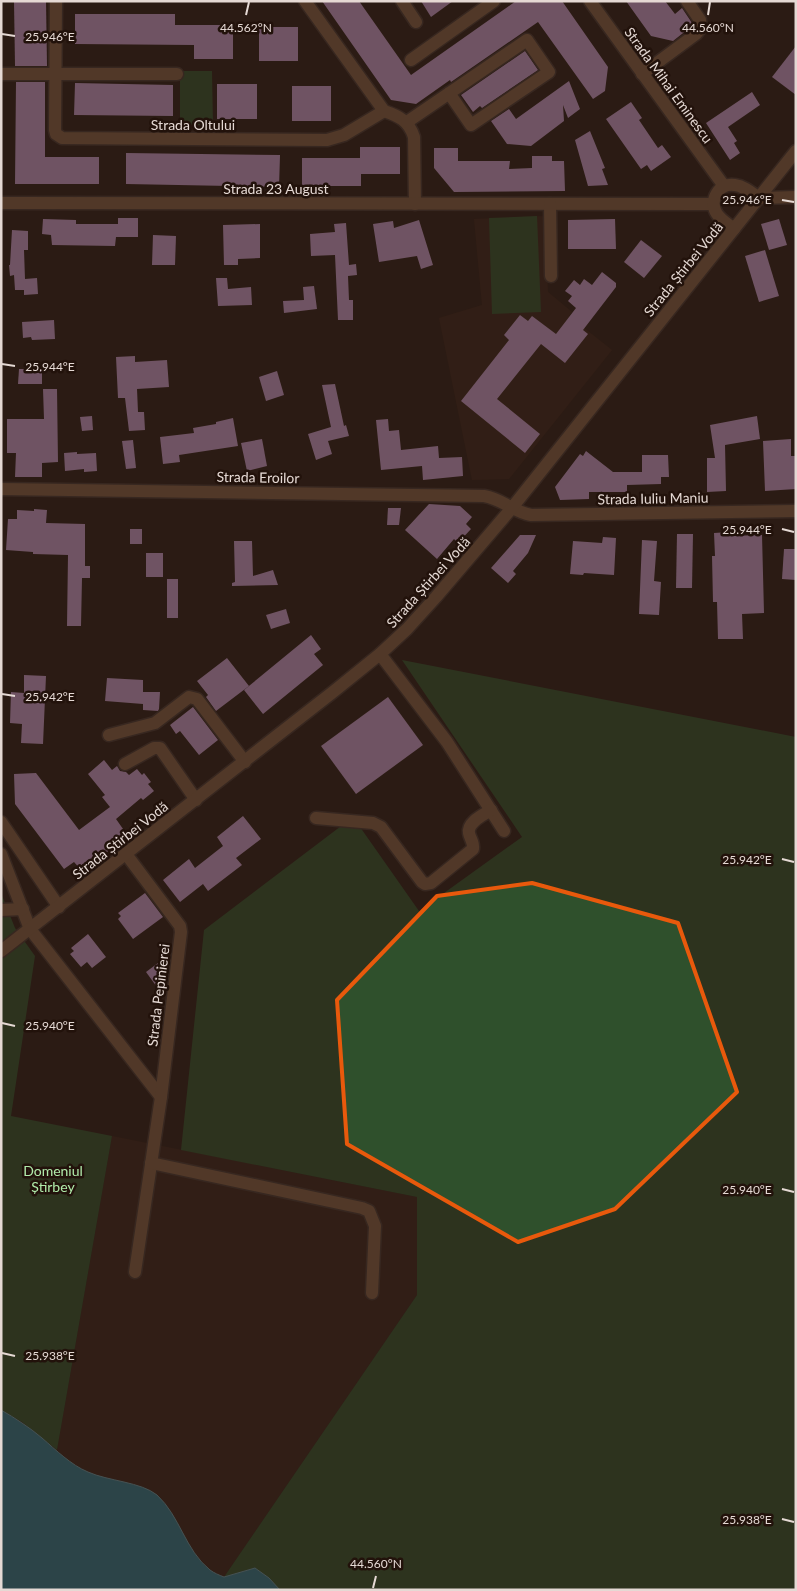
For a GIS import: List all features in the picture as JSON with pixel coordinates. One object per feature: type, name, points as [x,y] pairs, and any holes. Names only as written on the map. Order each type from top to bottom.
[{"type":"street","name":"Strada Oltului","points":[[56,1],[55,130],[56,134],[62,138],[328,140],[344,135],[384,110]]},
{"type":"street","points":[[305,1],[384,110],[401,117],[412,129],[414,137],[415,204]]},
{"type":"street","points":[[402,1],[416,22]]},
{"type":"street","points":[[411,60],[494,1]]},
{"type":"street","name":"Strada Mihai Eminescu","points":[[590,1],[724,186]]},
{"type":"street","points":[[642,74],[700,29],[700,20],[687,1]]},
{"type":"street","points":[[407,122],[449,93],[527,40],[549,72],[471,125],[449,93]]},
{"type":"street","points":[[1,74],[177,74]]},
{"type":"street","name":"Strada Știrbei Vodă","points":[[1,951],[333,692],[380,654],[407,629],[512,509],[796,151]]},
{"type":"street","points":[[734,229],[717,215],[714,204],[716,194],[724,186],[735,185],[759,198],[796,197]]},
{"type":"street","name":"Strada 23 August","points":[[1,203],[714,204]]},
{"type":"street","points":[[550,204],[551,276]]},
{"type":"street","name":"Strada Eroilor","points":[[1,489],[484,496],[498,500],[512,509]]},
{"type":"street","name":"Strada Iuliu Maniu","points":[[512,509],[531,515],[796,511]]},
{"type":"street","points":[[380,654],[447,742],[504,831]]},
{"type":"street","points":[[109,735],[154,723],[189,697],[194,698],[197,699],[244,762]]},
{"type":"street","points":[[125,764],[154,748],[160,748],[196,800]]},
{"type":"street","points":[[316,818],[373,823],[381,827],[425,884],[431,883],[473,849],[474,844],[469,832],[470,827],[474,821],[491,810]]},
{"type":"street","points":[[1,822],[59,907]]},
{"type":"street","points":[[1,854],[30,929]]},
{"type":"street","name":"Strada Pepinierei","points":[[126,854],[180,926],[181,932],[161,1097],[135,1272]]},
{"type":"street","points":[[1,910],[23,909]]},
{"type":"street","name":"Strada Pepinierei","points":[[30,929],[161,1097]]},
{"type":"street","points":[[151,1164],[369,1211],[376,1226],[372,1294]]},
{"type":"highlighted area","points":[[532,883],[678,923],[737,1092],[615,1209],[518,1242],[347,1144],[337,1000],[437,896]]},
{"type":"shaded area","points":[[544,216],[548,292],[572,312],[569,316],[612,350],[509,479],[472,480],[439,318],[482,305],[474,219]]},
{"type":"shaded area","points":[[112,1136],[417,1197],[417,1295],[224,1577],[210,1570],[195,1554],[182,1533],[139,1486],[87,1472],[69,1461],[57,1450]]},
{"type":"green space","points":[[180,71],[212,71],[213,125],[180,125]]},
{"type":"green space","points":[[537,216],[541,312],[492,314],[489,218]]},
{"type":"green space","points":[[402,660],[796,737],[796,1590],[280,1590],[269,1578],[255,1568],[224,1577],[417,1295],[417,1197],[181,1150],[204,930],[353,817],[419,911],[522,837]]},
{"type":"green space","name":"Domeniul Știrbey","points":[[1,893],[15,928],[35,956],[11,1116],[112,1136],[57,1450],[22,1422],[1,1410]]},
{"type":"water","points":[[1,1410],[17,1419],[82,1469],[96,1475],[142,1487],[157,1495],[165,1503],[194,1553],[212,1571],[224,1577],[255,1568],[269,1578],[280,1590],[1,1590]]},
{"type":"building","points":[[14,1],[46,1],[47,66],[15,66]]},
{"type":"building","points":[[322,1],[359,1],[411,75],[516,1],[562,1],[608,67],[605,91],[593,99],[538,22],[416,104],[391,100]]},
{"type":"building","points":[[421,1],[453,1],[431,17]]},
{"type":"building","points":[[626,1],[665,1],[675,14],[682,8],[692,26],[673,41],[651,36]]},
{"type":"building","points":[[75,14],[175,14],[175,25],[233,25],[233,59],[194,59],[194,45],[75,44]]},
{"type":"building","points":[[259,27],[298,27],[298,61],[259,61]]},
{"type":"building","points":[[796,46],[796,95],[772,77]]},
{"type":"building","points":[[525,51],[538,70],[482,108],[480,106],[473,112],[461,95]]},
{"type":"building","points":[[569,81],[580,109],[568,118],[563,105],[564,121],[531,146],[507,144],[491,121],[509,109],[516,119]]},
{"type":"building","points":[[16,82],[45,82],[45,157],[99,157],[99,184],[15,184]]},
{"type":"building","points":[[75,83],[173,85],[173,116],[74,115]]},
{"type":"building","points":[[217,84],[257,84],[257,119],[217,119]]},
{"type":"building","points":[[292,86],[331,86],[331,121],[292,121]]},
{"type":"building","points":[[752,92],[760,105],[728,127],[737,141],[734,143],[740,153],[730,160],[706,123]]},
{"type":"building","points":[[631,102],[642,118],[639,120],[658,148],[662,145],[671,157],[651,171],[647,165],[641,169],[606,119]]},
{"type":"building","points":[[590,131],[605,168],[602,169],[608,185],[588,186],[575,140]]},
{"type":"building","points":[[360,147],[400,147],[400,174],[361,174],[361,186],[302,186],[302,158],[360,158]]},
{"type":"building","points":[[434,148],[458,148],[458,161],[510,161],[509,169],[532,168],[532,156],[552,156],[552,161],[564,161],[565,191],[454,192],[434,168]]},
{"type":"building","points":[[126,153],[280,155],[279,187],[126,184]]},
{"type":"building","points":[[118,218],[138,218],[138,237],[116,237],[115,246],[52,245],[51,235],[42,234],[43,219],[76,220],[76,224],[118,224]]},
{"type":"building","points":[[615,219],[616,249],[568,249],[568,220]]},
{"type":"building","points":[[779,219],[787,245],[769,250],[761,224]]},
{"type":"building","points":[[419,220],[433,265],[421,269],[417,256],[379,262],[373,224],[393,221],[394,228]]},
{"type":"building","points":[[346,223],[349,265],[356,264],[357,275],[348,276],[349,300],[353,300],[353,320],[338,320],[335,255],[311,256],[310,234],[335,232],[334,224]]},
{"type":"building","points":[[260,224],[260,258],[238,259],[238,265],[224,265],[223,225]]},
{"type":"building","points":[[12,230],[28,231],[28,250],[24,250],[25,279],[37,278],[38,294],[24,295],[24,290],[15,290],[14,275],[10,276],[9,265]]},
{"type":"building","points":[[153,235],[176,236],[175,265],[152,265]]},
{"type":"building","points":[[641,240],[662,256],[644,278],[624,262]]},
{"type":"building","points":[[765,250],[779,296],[759,302],[745,256]]},
{"type":"building","points":[[602,272],[616,283],[616,287],[583,330],[588,334],[565,363],[541,344],[497,399],[540,434],[525,453],[461,401],[509,340],[504,335],[520,315],[528,321],[532,316],[556,334],[576,308],[568,301],[572,296],[565,291],[574,280],[580,285],[584,279],[592,285]]},
{"type":"building","points":[[216,278],[227,278],[228,289],[251,287],[252,305],[218,306]]},
{"type":"building","points":[[314,286],[317,309],[284,313],[283,301],[304,300],[303,287]]},
{"type":"building","points":[[54,320],[55,339],[32,340],[31,337],[23,338],[22,322]]},
{"type":"building","points":[[135,356],[135,362],[167,360],[169,387],[137,389],[138,412],[144,412],[145,430],[129,431],[125,398],[118,398],[116,357]]},
{"type":"building","points":[[19,369],[42,369],[42,384],[18,384]]},
{"type":"building","points":[[277,371],[284,395],[266,401],[259,377]]},
{"type":"building","points":[[335,384],[344,426],[346,425],[349,436],[328,441],[332,454],[316,460],[308,434],[331,427],[322,385]]},
{"type":"building","points":[[43,389],[57,389],[58,462],[42,463],[42,477],[15,477],[16,453],[7,453],[7,419],[44,419]]},
{"type":"building","points":[[92,416],[93,430],[82,431],[80,417]]},
{"type":"building","points":[[757,416],[760,439],[725,445],[726,491],[707,492],[707,458],[715,458],[710,425]]},
{"type":"building","points":[[233,418],[238,446],[179,455],[180,462],[163,464],[160,437],[194,433],[193,428],[216,424],[216,422]]},
{"type":"building","points":[[388,419],[389,431],[399,430],[401,450],[438,446],[439,458],[462,457],[463,476],[423,480],[422,466],[381,470],[376,420]]},
{"type":"building","points":[[262,439],[267,466],[247,471],[241,443]]},
{"type":"building","points":[[791,439],[791,456],[796,456],[796,489],[765,491],[763,441]]},
{"type":"building","points":[[133,440],[136,468],[126,469],[122,441]]},
{"type":"building","points":[[586,451],[613,472],[642,472],[642,455],[668,455],[669,477],[661,477],[661,484],[627,485],[627,492],[589,492],[589,499],[560,500],[555,487],[580,454],[583,456]]},
{"type":"building","points":[[77,452],[77,454],[96,453],[97,471],[84,472],[84,469],[65,471],[64,453]]},
{"type":"building","points":[[429,504],[460,506],[472,517],[466,524],[471,529],[458,543],[454,539],[437,559],[405,530]]},
{"type":"building","points":[[388,508],[401,508],[399,525],[387,525]]},
{"type":"building","points":[[34,509],[47,510],[46,523],[85,524],[85,566],[90,566],[90,578],[82,578],[81,626],[67,626],[68,555],[33,554],[33,552],[6,550],[8,519],[17,519],[17,510],[34,511]]},
{"type":"building","points":[[130,529],[142,529],[142,544],[130,544]]},
{"type":"building","points":[[729,532],[729,536],[762,535],[764,613],[742,614],[743,639],[718,639],[717,602],[713,602],[712,556],[715,556],[714,533]]},
{"type":"building","points":[[677,534],[693,534],[692,588],[676,588]]},
{"type":"building","points":[[520,535],[536,535],[528,553],[513,571],[516,574],[508,583],[491,568]]},
{"type":"building","points":[[603,537],[616,538],[614,575],[570,574],[573,541],[602,543]]},
{"type":"building","points":[[642,540],[657,541],[654,581],[661,582],[659,615],[639,614]]},
{"type":"building","points":[[234,541],[252,541],[253,576],[273,570],[278,585],[232,586],[232,583],[235,582]]},
{"type":"building","points":[[784,549],[795,549],[796,580],[782,579]]},
{"type":"building","points":[[146,553],[163,553],[163,577],[146,577]]},
{"type":"building","points":[[167,579],[178,579],[178,618],[167,618]]},
{"type":"building","points":[[286,609],[290,623],[271,629],[266,615]]},
{"type":"building","points":[[311,635],[321,649],[314,654],[323,665],[263,714],[244,690]]},
{"type":"building","points":[[227,658],[249,686],[216,711],[206,697],[208,695],[197,681]]},
{"type":"building","points":[[24,675],[46,676],[43,744],[21,743],[22,724],[10,723],[11,692],[24,693]]},
{"type":"building","points":[[107,678],[143,680],[143,692],[160,692],[158,711],[143,710],[143,704],[105,701]]},
{"type":"building","points":[[388,697],[423,745],[356,794],[321,746]]},
{"type":"building","points":[[193,707],[218,740],[199,755],[180,731],[176,734],[170,725]]},
{"type":"building","points":[[104,760],[112,770],[117,766],[120,771],[126,772],[129,775],[137,769],[142,775],[144,773],[151,782],[148,784],[154,791],[143,800],[141,798],[116,819],[128,836],[82,871],[74,862],[64,869],[15,804],[14,774],[36,773],[79,830],[110,807],[102,797],[105,795],[88,774]]},
{"type":"building","points":[[243,816],[261,839],[236,858],[242,865],[208,891],[203,884],[180,902],[163,880],[189,859],[195,868],[223,846],[217,837]]},
{"type":"building","points":[[145,893],[163,917],[133,939],[118,919],[121,916],[118,913]]},
{"type":"building","points":[[88,934],[106,957],[92,968],[87,962],[81,967],[70,954],[74,951],[71,948]]},
{"type":"building","points":[[158,963],[167,977],[166,992],[162,994],[146,972]]}]
